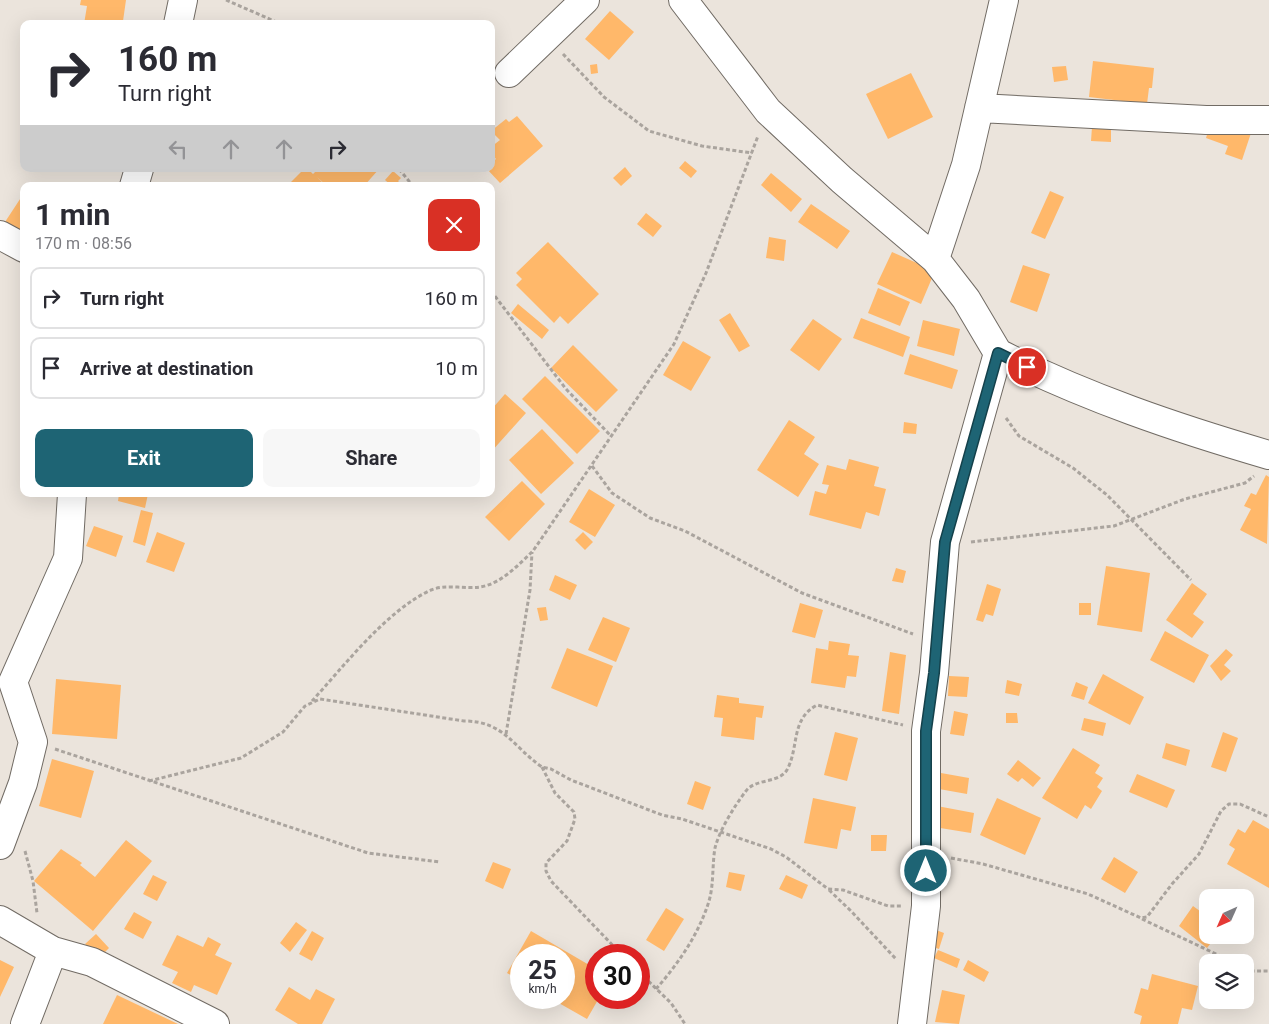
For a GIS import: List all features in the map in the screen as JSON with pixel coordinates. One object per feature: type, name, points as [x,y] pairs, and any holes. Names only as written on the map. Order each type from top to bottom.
[{"type":"street","points":[[179,20],[182,0]]},
{"type":"street","points":[[509,73],[548,38],[585,0]]},
{"type":"street","points":[[683,0],[768,111],[842,180],[935,259],[966,299],[998,353],[1069,386],[1265,463]]},
{"type":"street","points":[[935,259],[966,165],[1004,0]]},
{"type":"street","points":[[979,108],[1206,120],[1269,120]]},
{"type":"street","points":[[0,235],[20,246]]},
{"type":"street","points":[[912,1024],[926,906],[926,731],[937,643],[945,542],[998,353]]},
{"type":"street","points":[[12,845],[23,783],[33,742],[7,681],[68,558],[72,497]]},
{"type":"street","points":[[0,920],[46,947],[92,962],[215,1024]]},
{"type":"street","points":[[25,1024],[46,947]]},
{"type":"path","points":[[226,0],[272,20]]},
{"type":"path","points":[[548,38],[604,97],[642,127],[687,143],[752,153]]},
{"type":"path","points":[[149,781],[241,758],[254,752],[283,732],[387,619],[416,598],[433,589],[481,587],[496,582],[514,569],[532,551],[674,344],[706,272],[768,111]]},
{"type":"path","points":[[401,172],[410,182]]},
{"type":"path","points":[[495,296],[566,389],[610,435]]},
{"type":"path","points":[[990,385],[1012,429],[1019,436],[1074,468],[1107,495],[1191,580]]},
{"type":"path","points":[[945,542],[975,542],[1013,535],[1090,529],[1132,520],[1185,499],[1245,483],[1265,463]]},
{"type":"path","points":[[592,466],[612,493],[650,518],[685,532],[802,593],[937,643]]},
{"type":"path","points":[[506,734],[530,590],[532,551]]},
{"type":"path","points":[[311,702],[320,699],[453,719],[480,721],[506,734],[526,755],[542,768],[555,793],[574,812],[575,819],[567,841],[546,863],[546,871],[552,881],[612,944]]},
{"type":"path","points":[[656,989],[677,966],[710,900],[715,849],[721,832],[746,790],[751,786],[774,779],[786,771],[799,721],[804,715],[817,705],[926,731]]},
{"type":"path","points":[[33,742],[368,852],[440,862]]},
{"type":"path","points":[[542,768],[551,769],[571,780],[662,815],[682,819],[721,832],[786,857],[852,910],[917,981]]},
{"type":"path","points":[[1141,918],[1147,917],[1172,884],[1199,854],[1221,811],[1229,804],[1240,804],[1269,817]]},
{"type":"path","points":[[12,845],[33,881],[46,947]]},
{"type":"path","points":[[926,854],[983,864],[1088,894],[1216,954]]},
{"type":"path","points":[[828,890],[843,890],[888,906],[926,906]]},
{"type":"path","points":[[1254,971],[1269,972]]},
{"type":"path","points":[[650,983],[671,1003],[685,1024]]},
{"type":"building","points":[[81,0],[126,0],[123,20],[85,20],[87,6],[80,5]]},
{"type":"building","points":[[610,11],[634,32],[609,60],[585,39]]},
{"type":"building","points":[[1093,61],[1154,68],[1152,88],[1149,88],[1147,104],[1089,97]]},
{"type":"building","points":[[597,64],[598,73],[591,74],[590,65]]},
{"type":"building","points":[[1066,66],[1068,80],[1054,82],[1052,67]]},
{"type":"building","points":[[911,73],[933,117],[888,139],[866,94]]},
{"type":"building","points":[[517,116],[543,146],[500,183],[490,172],[495,172],[495,144],[500,140],[495,135],[495,128],[506,119],[509,122]]},
{"type":"building","points":[[1211,122],[1253,127],[1242,160],[1225,154],[1228,146],[1206,138]]},
{"type":"building","points":[[1092,127],[1111,128],[1111,142],[1091,141]]},
{"type":"building","points":[[685,161],[697,171],[691,178],[679,168]]},
{"type":"building","points":[[625,167],[632,176],[621,186],[613,178]]},
{"type":"building","points":[[301,172],[311,172],[313,174],[315,172],[376,172],[368,182],[323,182],[317,177],[322,182],[291,182]]},
{"type":"building","points":[[392,172],[401,178],[399,182],[387,182],[385,180]]},
{"type":"building","points":[[771,173],[802,199],[791,212],[761,185]]},
{"type":"building","points":[[1050,191],[1064,197],[1045,239],[1031,233]]},
{"type":"building","points":[[20,199],[20,232],[5,222]]},
{"type":"building","points":[[811,204],[850,231],[837,249],[798,222]]},
{"type":"building","points":[[646,213],[662,226],[653,237],[637,224]]},
{"type":"building","points":[[769,237],[786,240],[784,261],[766,258]]},
{"type":"building","points":[[548,242],[599,294],[568,324],[560,316],[554,323],[516,285],[522,279],[516,273]]},
{"type":"building","points":[[892,252],[935,271],[921,304],[877,284]]},
{"type":"building","points":[[1023,265],[1050,274],[1037,312],[1010,302]]},
{"type":"building","points":[[878,288],[910,302],[900,326],[868,313]]},
{"type":"building","points":[[518,304],[549,330],[542,339],[511,313]]},
{"type":"building","points":[[730,313],[750,346],[739,352],[719,320]]},
{"type":"building","points":[[861,318],[910,337],[903,357],[853,338]]},
{"type":"building","points":[[813,319],[842,339],[819,371],[790,350]]},
{"type":"building","points":[[923,320],[960,329],[954,356],[917,346]]},
{"type":"building","points":[[683,341],[711,357],[691,391],[663,375]]},
{"type":"building","points":[[573,345],[618,390],[596,412],[551,368]]},
{"type":"building","points":[[910,354],[958,370],[952,389],[904,374]]},
{"type":"building","points":[[545,376],[600,431],[577,454],[522,399]]},
{"type":"building","points":[[505,394],[526,413],[495,448],[495,405]]},
{"type":"building","points":[[789,420],[815,437],[804,454],[819,464],[798,497],[757,470]]},
{"type":"building","points":[[904,422],[917,424],[916,434],[903,433]]},
{"type":"building","points":[[542,429],[574,463],[541,494],[509,460]]},
{"type":"building","points":[[849,459],[879,467],[874,486],[886,489],[879,516],[866,512],[861,529],[809,515],[815,491],[826,494],[829,485],[822,484],[827,465],[846,470]]},
{"type":"building","points":[[1266,475],[1269,477],[1267,544],[1240,530],[1251,509],[1244,506],[1251,493],[1256,495]]},
{"type":"building","points":[[522,481],[545,504],[509,541],[485,517]]},
{"type":"building","points":[[589,489],[615,505],[595,537],[569,522]]},
{"type":"building","points":[[119,497],[147,497],[145,508],[118,501]]},
{"type":"building","points":[[141,510],[153,513],[145,546],[133,542]]},
{"type":"building","points":[[94,526],[123,536],[116,557],[86,546]]},
{"type":"building","points":[[157,532],[185,543],[174,572],[146,562]]},
{"type":"building","points":[[583,532],[593,542],[585,550],[575,540]]},
{"type":"building","points":[[1106,566],[1150,573],[1142,632],[1097,625]]},
{"type":"building","points":[[896,568],[906,571],[903,583],[892,581]]},
{"type":"building","points":[[555,575],[577,585],[570,600],[549,590]]},
{"type":"building","points":[[1192,583],[1207,594],[1193,614],[1204,622],[1192,638],[1166,620]]},
{"type":"building","points":[[987,584],[1001,589],[993,616],[986,614],[983,622],[976,620]]},
{"type":"building","points":[[800,603],[823,610],[815,638],[792,632]]},
{"type":"building","points":[[1079,603],[1091,603],[1091,615],[1079,615]]},
{"type":"building","points":[[546,607],[548,620],[540,621],[537,608]]},
{"type":"building","points":[[603,617],[630,628],[616,662],[588,650]]},
{"type":"building","points":[[1165,631],[1209,655],[1194,683],[1150,660]]},
{"type":"building","points":[[829,641],[850,644],[848,655],[859,656],[856,677],[847,676],[845,688],[811,683],[816,648],[828,650]]},
{"type":"building","points":[[567,648],[613,666],[597,707],[551,688]]},
{"type":"building","points":[[1226,649],[1233,655],[1224,665],[1231,671],[1221,681],[1210,666]]},
{"type":"building","points":[[890,652],[906,655],[899,714],[882,711]]},
{"type":"building","points":[[1103,674],[1144,697],[1130,725],[1088,703]]},
{"type":"building","points":[[949,676],[969,677],[967,697],[948,696]]},
{"type":"building","points":[[56,679],[121,685],[117,739],[52,734]]},
{"type":"building","points":[[1007,680],[1022,684],[1019,696],[1005,693]]},
{"type":"building","points":[[1076,682],[1088,687],[1084,700],[1071,696]]},
{"type":"building","points":[[717,695],[739,698],[739,703],[764,706],[762,718],[756,717],[754,740],[721,736],[723,718],[714,717]]},
{"type":"building","points":[[954,711],[968,714],[964,736],[950,734]]},
{"type":"building","points":[[1006,713],[1017,713],[1018,723],[1006,723]]},
{"type":"building","points":[[1084,718],[1106,723],[1103,736],[1081,730]]},
{"type":"building","points":[[835,732],[858,738],[847,781],[824,775]]},
{"type":"building","points":[[1223,732],[1238,738],[1226,772],[1211,767]]},
{"type":"building","points":[[1166,743],[1190,750],[1186,766],[1162,758]]},
{"type":"building","points":[[1073,748],[1100,765],[1095,773],[1103,778],[1097,787],[1102,791],[1091,809],[1085,805],[1077,819],[1042,798]]},
{"type":"building","points":[[52,759],[94,771],[81,818],[39,806]]},
{"type":"building","points":[[1018,760],[1041,778],[1033,787],[1022,778],[1018,782],[1007,774]]},
{"type":"building","points":[[941,773],[969,778],[967,794],[939,789]]},
{"type":"building","points":[[1137,774],[1175,790],[1167,808],[1129,792]]},
{"type":"building","points":[[695,781],[711,787],[703,810],[687,804]]},
{"type":"building","points":[[813,798],[856,807],[851,831],[841,829],[837,849],[804,843]]},
{"type":"building","points":[[997,798],[1041,818],[1025,855],[980,835]]},
{"type":"building","points":[[937,806],[974,813],[971,833],[934,827]]},
{"type":"building","points":[[1253,820],[1269,829],[1269,888],[1227,864],[1235,849],[1229,845],[1238,829],[1245,833]]},
{"type":"building","points":[[871,835],[887,835],[886,851],[871,851]]},
{"type":"building","points":[[126,840],[152,861],[93,931],[34,881],[61,849],[82,863],[80,865],[95,877]]},
{"type":"building","points":[[1114,857],[1138,872],[1125,893],[1101,879]]},
{"type":"building","points":[[493,862],[511,869],[503,889],[485,881]]},
{"type":"building","points":[[729,872],[745,875],[741,891],[726,887]]},
{"type":"building","points":[[153,875],[167,882],[157,901],[143,894]]},
{"type":"building","points":[[786,875],[808,885],[802,899],[779,889]]},
{"type":"building","points":[[1193,906],[1199,910],[1199,942],[1179,926]]},
{"type":"building","points":[[666,908],[684,919],[664,951],[646,940]]},
{"type":"building","points":[[134,912],[152,922],[143,939],[124,929]]},
{"type":"building","points":[[296,922],[307,930],[290,952],[280,943]]},
{"type":"building","points":[[936,930],[944,933],[939,949],[930,946]]},
{"type":"building","points":[[312,931],[324,938],[312,961],[299,954]]},
{"type":"building","points":[[531,931],[553,944],[524,944]]},
{"type":"building","points":[[96,934],[109,948],[99,958],[85,944]]},
{"type":"building","points":[[177,935],[203,947],[208,937],[221,944],[215,955],[232,963],[217,995],[194,985],[191,992],[172,983],[178,972],[162,965]]},
{"type":"building","points":[[1202,944],[1210,944],[1207,948]]},
{"type":"building","points":[[938,950],[960,959],[957,968],[934,958]]},
{"type":"building","points":[[575,957],[585,963],[585,1009],[593,1009],[587,1019],[569,1009],[575,1009]]},
{"type":"building","points":[[0,960],[14,967],[0,997]]},
{"type":"building","points":[[968,960],[989,972],[984,982],[963,970]]},
{"type":"building","points":[[1152,974],[1198,986],[1192,1010],[1182,1008],[1178,1024],[1140,1024],[1142,1016],[1134,1013],[1141,988],[1148,990]]},
{"type":"building","points":[[289,987],[310,1000],[316,989],[335,999],[322,1024],[298,1024],[275,1010]]},
{"type":"building","points":[[942,990],[965,995],[959,1024],[935,1022]]},
{"type":"building","points":[[117,995],[178,1024],[103,1024]]},
{"type":"route","points":[[926,871],[926,731],[934,673],[945,542],[998,353],[1027,367]]}]
